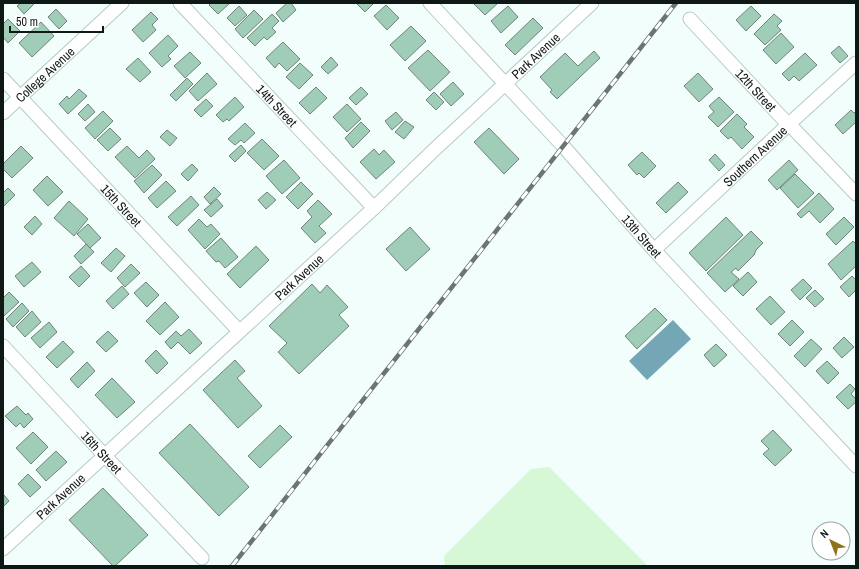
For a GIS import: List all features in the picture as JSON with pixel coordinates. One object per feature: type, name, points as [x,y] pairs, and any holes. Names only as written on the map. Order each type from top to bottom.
[{"type":"street","name":"College Avenue","points":[[3,113],[122,3]]},
{"type":"street","name":"14th Street","points":[[180,3],[374,208]]},
{"type":"street","name":"13th Street","points":[[430,3],[564,147],[654,250],[856,466]]},
{"type":"street","name":"Park Avenue","points":[[3,549],[374,208],[592,3]]},
{"type":"street","name":"12th Street","points":[[690,19],[784,120],[856,194]]},
{"type":"street","name":"Southern Avenue","points":[[654,250],[856,63]]},
{"type":"street","name":"15th Street","points":[[3,79],[239,331]]},
{"type":"street","name":"16th Street","points":[[3,346],[202,558]]},
{"type":"green space","points":[[549,467],[648,566],[445,566],[444,556],[531,469]]},
{"type":"water","points":[[673,320],[691,339],[647,380],[629,361]]},
{"type":"building","points":[[21,3],[35,3],[24,14],[17,6]]},
{"type":"building","points":[[211,3],[230,3],[218,14],[209,5]]},
{"type":"building","points":[[287,3],[291,3],[296,10],[283,22],[276,13]]},
{"type":"building","points":[[356,3],[374,3],[365,12]]},
{"type":"building","points":[[473,3],[498,3],[485,15]]},
{"type":"building","points":[[386,5],[399,18],[387,30],[374,16]]},
{"type":"building","points":[[239,6],[247,15],[235,26],[227,18]]},
{"type":"building","points":[[508,6],[518,17],[501,33],[491,21]]},
{"type":"building","points":[[751,6],[761,16],[746,31],[736,20]]},
{"type":"building","points":[[56,9],[67,21],[59,29],[48,17]]},
{"type":"building","points":[[254,10],[263,19],[243,38],[235,29]]},
{"type":"building","points":[[151,12],[158,19],[152,25],[156,30],[143,42],[132,30]]},
{"type":"building","points":[[272,14],[279,21],[272,28],[276,32],[267,40],[264,37],[255,46],[247,38]]},
{"type":"building","points":[[774,14],[782,21],[777,26],[781,30],[765,45],[754,34]]},
{"type":"building","points":[[533,18],[543,28],[515,55],[505,45]]},
{"type":"building","points":[[8,19],[20,31],[8,43],[3,37],[3,24]]},
{"type":"building","points":[[41,22],[54,36],[32,57],[19,43]]},
{"type":"building","points":[[411,26],[426,41],[405,61],[390,45]]},
{"type":"building","points":[[781,33],[794,47],[776,64],[763,50]]},
{"type":"building","points":[[168,35],[178,46],[168,56],[171,59],[162,67],[149,53]]},
{"type":"building","points":[[283,42],[300,59],[287,71],[279,63],[275,68],[266,58]]},
{"type":"building","points":[[839,46],[848,56],[840,63],[831,53]]},
{"type":"building","points":[[428,50],[450,72],[430,91],[408,68]]},
{"type":"building","points":[[594,51],[600,58],[557,99],[550,92],[552,90],[540,77],[565,53],[578,66]]},
{"type":"building","points":[[190,52],[201,63],[185,78],[174,66]]},
{"type":"building","points":[[805,53],[817,65],[799,81],[794,76],[789,81],[782,74]]},
{"type":"building","points":[[331,57],[338,65],[328,74],[321,67]]},
{"type":"building","points":[[138,58],[151,72],[140,82],[126,69]]},
{"type":"building","points":[[300,63],[313,75],[299,89],[286,77]]},
{"type":"building","points":[[207,73],[217,84],[198,101],[189,91]]},
{"type":"building","points":[[698,73],[713,89],[699,102],[684,86]]},
{"type":"building","points":[[187,78],[193,84],[176,101],[170,95]]},
{"type":"building","points":[[453,82],[464,94],[451,106],[440,94]]},
{"type":"building","points":[[316,87],[327,98],[310,114],[299,103]]},
{"type":"building","points":[[361,87],[368,94],[356,105],[349,98]]},
{"type":"building","points":[[79,89],[87,96],[68,114],[59,104],[67,96],[69,99]]},
{"type":"building","points":[[434,92],[444,102],[436,110],[426,100]]},
{"type":"building","points":[[235,97],[244,107],[229,121],[227,119],[223,122],[216,115]]},
{"type":"building","points":[[719,97],[734,112],[718,127],[708,117],[714,112],[709,106]]},
{"type":"building","points":[[206,99],[213,106],[201,117],[194,110]]},
{"type":"building","points":[[88,104],[95,112],[85,121],[78,114]]},
{"type":"building","points":[[347,104],[361,119],[347,132],[333,117]]},
{"type":"building","points":[[851,110],[854,113],[856,112],[856,122],[843,134],[835,125]]},
{"type":"building","points":[[103,111],[113,121],[95,139],[85,128]]},
{"type":"building","points":[[396,112],[403,120],[392,130],[385,121]]},
{"type":"building","points":[[737,114],[747,124],[744,127],[754,137],[742,149],[731,137],[728,139],[720,131]]},
{"type":"building","points":[[405,121],[414,127],[404,139],[395,132]]},
{"type":"building","points":[[361,122],[370,131],[353,148],[345,138]]},
{"type":"building","points":[[245,123],[255,133],[244,143],[241,140],[235,145],[228,139]]},
{"type":"building","points":[[110,128],[121,139],[108,151],[97,140]]},
{"type":"building","points":[[489,128],[519,159],[504,174],[474,142]]},
{"type":"building","points":[[167,130],[177,138],[170,146],[160,137]]},
{"type":"building","points":[[262,139],[279,156],[264,170],[247,153]]},
{"type":"building","points":[[241,145],[246,151],[235,162],[229,156]]},
{"type":"building","points":[[21,146],[33,158],[12,178],[3,169],[3,164]]},
{"type":"building","points":[[127,146],[139,158],[147,150],[155,159],[135,178],[115,157]]},
{"type":"building","points":[[374,149],[379,155],[384,150],[395,162],[376,179],[360,162]]},
{"type":"building","points":[[642,152],[656,166],[644,178],[639,173],[637,175],[628,165]]},
{"type":"building","points":[[715,154],[725,165],[719,171],[709,160]]},
{"type":"building","points":[[284,160],[300,178],[282,194],[266,176]]},
{"type":"building","points":[[789,160],[798,170],[777,190],[768,180]]},
{"type":"building","points":[[192,164],[198,170],[188,181],[181,174]]},
{"type":"building","points":[[152,165],[162,175],[144,193],[134,181]]},
{"type":"building","points":[[795,174],[814,193],[798,208],[780,188]]},
{"type":"building","points":[[47,176],[63,192],[48,206],[33,190]]},
{"type":"building","points":[[166,181],[176,191],[157,208],[148,198]]},
{"type":"building","points":[[301,182],[313,194],[298,209],[286,197]]},
{"type":"building","points":[[678,182],[688,192],[666,213],[656,203]]},
{"type":"building","points":[[214,187],[221,194],[210,204],[204,197]]},
{"type":"building","points":[[8,188],[15,195],[4,206],[3,193]]},
{"type":"building","points":[[267,192],[276,200],[266,209],[258,200]]},
{"type":"building","points":[[819,193],[834,209],[820,223],[809,211],[801,218],[797,214]]},
{"type":"building","points":[[191,196],[199,205],[177,226],[168,217]]},
{"type":"building","points":[[217,199],[223,206],[211,217],[204,210]]},
{"type":"building","points":[[318,200],[332,214],[319,226],[326,233],[315,243],[301,228],[312,217],[307,211]]},
{"type":"building","points":[[69,201],[88,219],[74,236],[54,218]]},
{"type":"building","points":[[35,216],[42,224],[32,235],[24,227]]},
{"type":"building","points":[[726,217],[743,235],[706,271],[689,253]]},
{"type":"building","points":[[844,217],[854,227],[836,245],[826,234]]},
{"type":"building","points":[[199,219],[207,227],[211,224],[220,234],[205,249],[188,230]]},
{"type":"building","points":[[88,224],[101,238],[90,248],[77,234]]},
{"type":"building","points":[[410,227],[430,249],[406,271],[386,249]]},
{"type":"building","points":[[751,231],[763,243],[756,250],[754,255],[738,271],[736,268],[731,272],[739,279],[725,292],[707,273]]},
{"type":"building","points":[[221,238],[238,257],[225,268],[219,261],[216,262],[206,251]]},
{"type":"building","points":[[853,241],[856,244],[856,266],[841,280],[828,264]]},
{"type":"building","points":[[86,244],[94,252],[81,264],[74,256]]},
{"type":"building","points":[[256,246],[269,260],[240,288],[227,274]]},
{"type":"building","points":[[116,248],[125,256],[111,272],[101,263]]},
{"type":"building","points":[[32,262],[41,272],[24,287],[15,276]]},
{"type":"building","points":[[131,264],[140,273],[125,287],[117,278]]},
{"type":"building","points":[[81,266],[90,276],[79,287],[69,277]]},
{"type":"building","points":[[748,272],[757,282],[743,296],[733,286]]},
{"type":"building","points":[[852,276],[856,280],[856,290],[849,297],[840,287]]},
{"type":"building","points":[[803,279],[812,288],[800,300],[791,290]]},
{"type":"building","points":[[146,282],[159,295],[147,307],[134,293]]},
{"type":"building","points":[[312,284],[320,293],[327,285],[348,307],[339,315],[349,326],[299,374],[278,352],[287,343],[269,326]]},
{"type":"building","points":[[122,286],[129,294],[113,309],[106,301]]},
{"type":"building","points":[[815,290],[824,299],[815,307],[806,298]]},
{"type":"building","points":[[9,292],[19,302],[4,316],[3,298]]},
{"type":"building","points":[[770,296],[785,312],[771,325],[756,309]]},
{"type":"building","points":[[165,302],[179,317],[160,335],[146,321]]},
{"type":"building","points":[[22,303],[29,311],[13,327],[6,319]]},
{"type":"building","points":[[655,308],[667,320],[637,349],[625,336]]},
{"type":"building","points":[[32,311],[41,322],[25,337],[16,327]]},
{"type":"building","points":[[792,320],[804,332],[790,346],[778,334]]},
{"type":"building","points":[[49,322],[57,332],[40,348],[31,338]]},
{"type":"building","points":[[189,329],[202,343],[190,354],[178,342],[171,349],[165,342],[176,331],[181,336]]},
{"type":"building","points":[[108,331],[118,341],[106,352],[96,342]]},
{"type":"building","points":[[844,337],[854,347],[842,358],[833,348]]},
{"type":"building","points":[[811,339],[822,349],[805,367],[794,356]]},
{"type":"building","points":[[63,341],[74,352],[57,368],[46,357]]},
{"type":"building","points":[[716,344],[727,355],[714,367],[704,355]]},
{"type":"building","points":[[156,350],[168,363],[157,374],[145,361]]},
{"type":"building","points":[[235,360],[245,371],[237,378],[262,406],[238,428],[203,390]]},
{"type":"building","points":[[827,361],[839,373],[828,384],[816,371]]},
{"type":"building","points":[[87,362],[95,371],[78,388],[70,379]]},
{"type":"building","points":[[112,378],[135,402],[117,418],[95,395]]},
{"type":"building","points":[[850,384],[855,389],[851,394],[856,399],[856,402],[848,409],[836,397]]},
{"type":"building","points":[[17,406],[26,415],[28,413],[33,419],[24,428],[20,423],[16,427],[5,416]]},
{"type":"building","points":[[190,424],[249,487],[219,516],[159,453]]},
{"type":"building","points":[[280,425],[292,437],[260,468],[248,456]]},
{"type":"building","points":[[773,430],[792,450],[775,466],[763,454],[769,449],[761,441]]},
{"type":"building","points":[[33,432],[48,447],[31,464],[16,448]]},
{"type":"building","points":[[56,451],[67,462],[46,481],[36,470]]},
{"type":"building","points":[[28,474],[41,487],[30,497],[18,484]]},
{"type":"building","points":[[103,488],[148,535],[115,566],[113,566],[69,520]]},
{"type":"building","points":[[3,494],[9,501],[3,507]]},
{"type":"railway","points":[[232,566],[676,3]]}]
